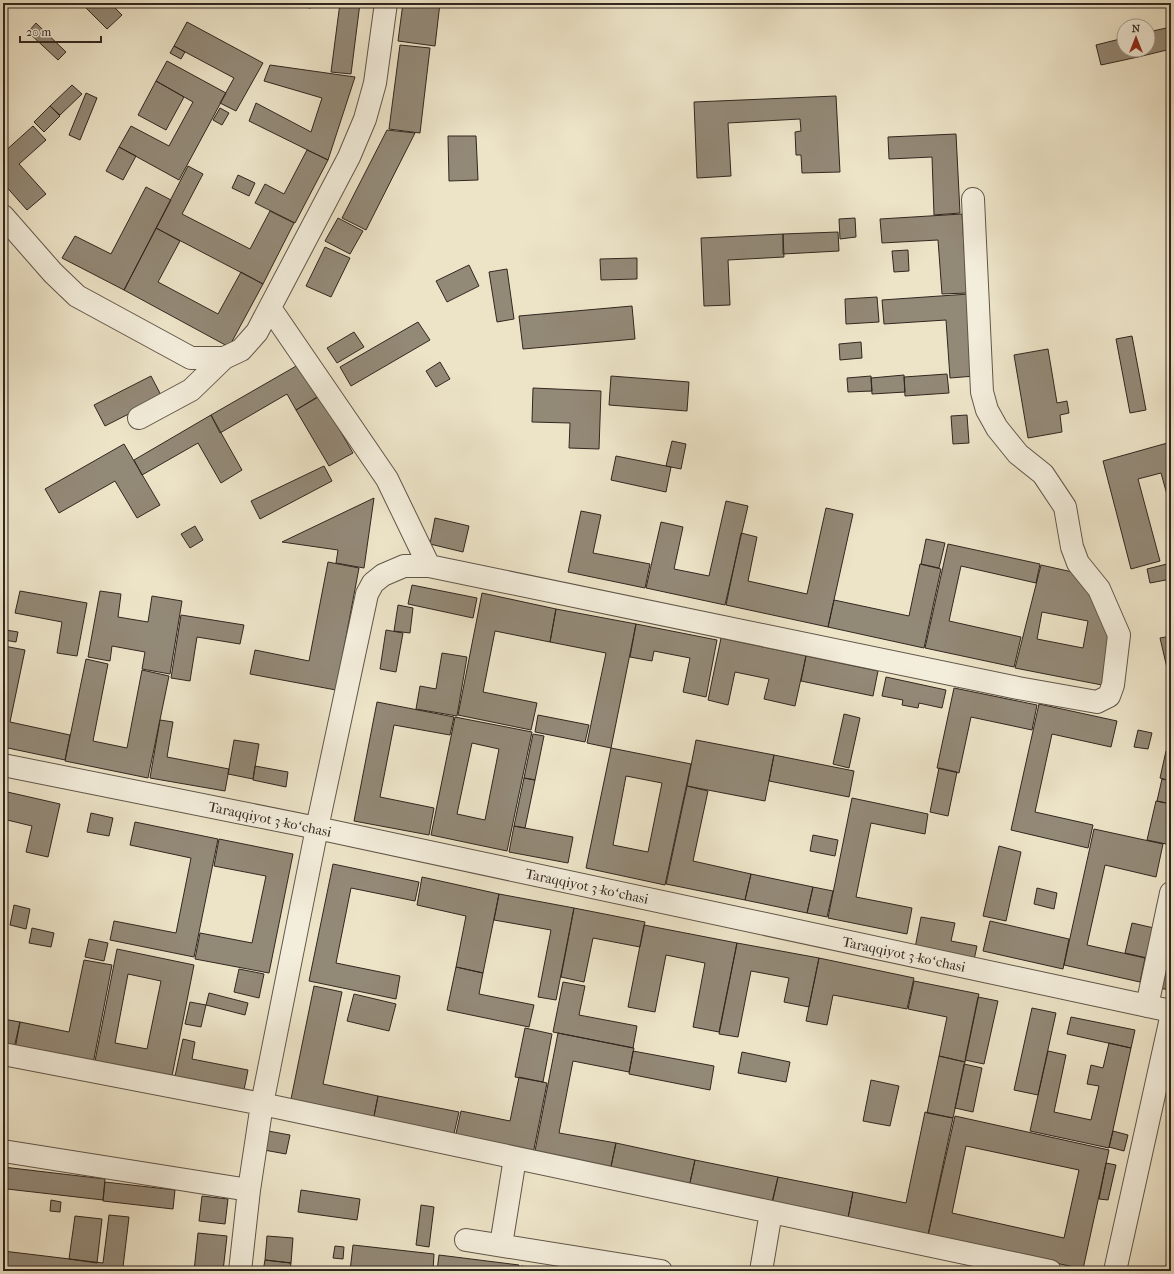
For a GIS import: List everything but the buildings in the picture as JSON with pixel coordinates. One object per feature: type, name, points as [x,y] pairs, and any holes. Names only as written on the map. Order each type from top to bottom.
[{"type":"street","points":[[139,418],[191,390],[224,358],[241,350],[257,332],[349,157],[365,119],[375,83],[386,3]]},
{"type":"street","points":[[240,1271],[249,1190],[262,1104],[316,828],[367,594],[373,584],[383,575],[404,566],[429,566],[1018,688],[1097,702],[1109,696],[1114,685],[1119,636],[1098,589],[1078,563],[1072,547],[1065,507],[1043,474],[1018,454],[997,428],[987,410],[982,392],[973,199]]},
{"type":"street","points":[[3,216],[54,273],[77,296],[191,358],[224,358]]},
{"type":"street","points":[[270,308],[387,480],[429,566]]},
{"type":"street","name":"Taraqqiyot 3-koʻchasi","points":[[3,765],[316,828],[1171,1011]]},
{"type":"street","points":[[1147,1006],[1171,893]]},
{"type":"street","points":[[1115,1271],[1171,1018]]},
{"type":"street","points":[[3,1054],[262,1104],[771,1212],[969,1263],[1050,1271]]},
{"type":"street","points":[[3,1151],[249,1190]]},
{"type":"street","points":[[502,1235],[515,1158]]},
{"type":"street","points":[[761,1271],[771,1212]]},
{"type":"street","points":[[466,1240],[502,1235],[661,1271]]}]
